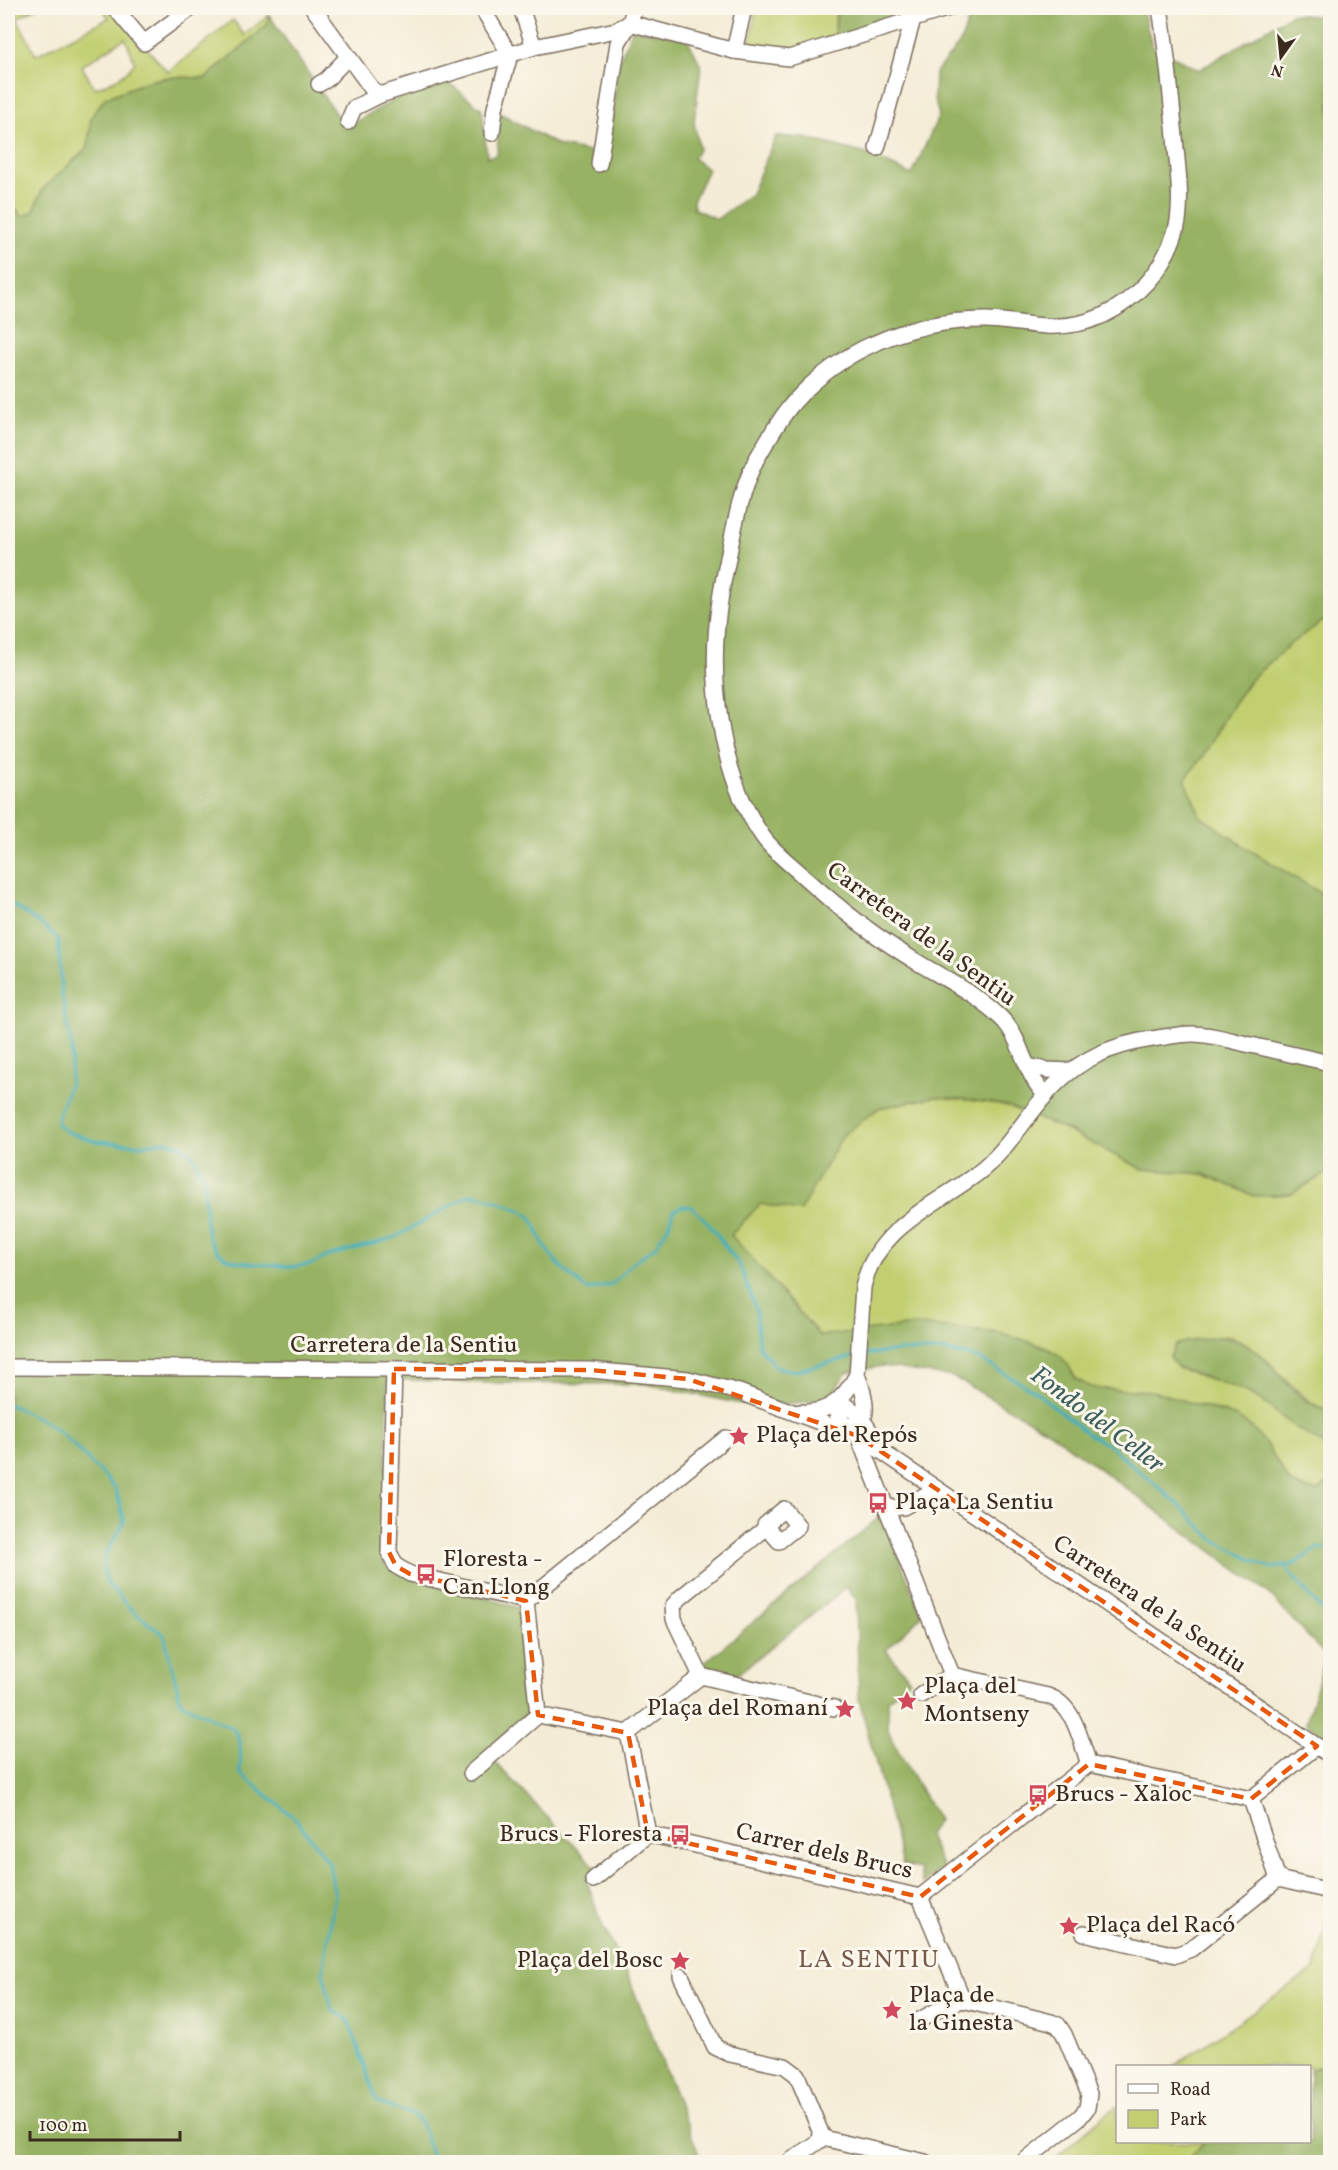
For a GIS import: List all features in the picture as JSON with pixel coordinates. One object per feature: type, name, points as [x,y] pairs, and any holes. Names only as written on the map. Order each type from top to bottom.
[{"type":"street","points":[[115,8],[144,43],[191,8]]},
{"type":"street","points":[[313,8],[372,89],[380,95]]},
{"type":"street","points":[[482,8],[510,56],[495,108],[492,133]]},
{"type":"street","points":[[521,8],[534,47]]},
{"type":"street","points":[[734,51],[744,8]]},
{"type":"street","points":[[632,15],[734,51],[789,58],[949,8]]},
{"type":"street","name":"Carretera de la Sentiu","points":[[1049,1091],[1035,1083],[1011,1029],[997,1014],[896,949],[833,904],[763,837],[737,790],[727,758],[717,684],[717,628],[720,600],[739,506],[755,462],[794,402],[846,359],[872,344],[905,332],[958,320],[990,320],[1046,326],[1073,325],[1095,320],[1125,304],[1150,279],[1169,249],[1178,223],[1180,194],[1170,84],[1160,8]]},
{"type":"street","points":[[348,122],[354,108],[380,95],[534,47],[616,30],[632,15]]},
{"type":"street","points":[[599,164],[618,43],[632,15]]},
{"type":"street","points":[[877,148],[914,19]]},
{"type":"street","points":[[319,84],[326,80],[348,57]]},
{"type":"street","points":[[849,1431],[862,1419],[865,1408],[858,1370],[863,1287],[866,1274],[878,1249],[920,1211],[979,1172],[994,1159],[1049,1091],[1070,1071],[1105,1050],[1127,1043],[1194,1034],[1330,1063]]},
{"type":"street","points":[[1028,1066],[1070,1071]]},
{"type":"street","name":"Carretera de la Sentiu","points":[[1026,1118],[1029,1096],[1028,1066]]},
{"type":"street","name":"Carretera de la Sentiu","points":[[8,1367],[590,1370],[688,1379],[739,1392],[849,1431],[1330,1755]]},
{"type":"street","points":[[394,1369],[389,1552],[396,1566],[410,1574],[526,1601]]},
{"type":"street","points":[[858,1370],[844,1405],[837,1414],[864,1454],[952,1675]]},
{"type":"street","points":[[794,1412],[816,1411],[844,1405],[862,1419],[882,1452]]},
{"type":"street","points":[[526,1601],[726,1438]]},
{"type":"street","points":[[887,1508],[903,1507],[938,1489]]},
{"type":"street","points":[[896,1530],[903,1507]]},
{"type":"street","points":[[701,1676],[674,1619],[674,1606],[680,1598],[767,1527]]},
{"type":"street","points":[[526,1601],[538,1715]]},
{"type":"street","points":[[921,1695],[952,1675],[1048,1696],[1062,1702],[1070,1714],[1089,1764],[1251,1799]]},
{"type":"street","points":[[538,1715],[628,1733],[701,1676]]},
{"type":"street","points":[[701,1676],[834,1708]]},
{"type":"street","points":[[471,1773],[538,1715]]},
{"type":"street","points":[[594,1880],[648,1834],[628,1733]]},
{"type":"street","points":[[1251,1799],[1317,1746]]},
{"type":"street","name":"Carrer dels Brucs","points":[[648,1834],[920,1898],[1089,1764]]},
{"type":"street","points":[[1251,1799],[1278,1879]]},
{"type":"street","points":[[1278,1879],[1330,1890]]},
{"type":"street","points":[[1084,1933],[1166,1953],[1181,1954],[1191,1949],[1278,1879]]},
{"type":"street","points":[[920,1898],[963,2000]]},
{"type":"street","points":[[681,1976],[715,2047],[729,2054],[785,2066],[797,2075],[823,2138]]},
{"type":"street","points":[[918,2021],[945,2006],[963,2000],[1058,2025],[1089,2094],[1089,2104],[1084,2112],[1023,2163]]},
{"type":"street","points":[[789,2163],[823,2138]]},
{"type":"street","points":[[823,2138],[925,2163]]},
{"type":"highlighted area","points":[[394,1369],[590,1370],[688,1379],[858,1436],[1317,1746],[1251,1799],[1089,1764],[920,1897],[648,1834],[628,1733],[538,1715],[526,1601],[410,1574],[396,1566],[389,1552]]},
{"type":"green space","points":[[8,8],[36,8],[17,18],[36,55],[109,18],[102,8],[111,8],[168,72],[233,20],[244,35],[269,15],[267,25],[206,78],[170,77],[148,81],[105,98],[91,117],[88,147],[42,190],[34,211],[23,217],[8,201]],"holes":[[[125,38],[135,62],[117,79],[94,88],[82,66]]]},
{"type":"green space","points":[[756,8],[836,8],[834,36],[789,52],[750,44]]},
{"type":"green space","points":[[837,8],[1142,8],[1152,46],[1199,70],[1292,14],[1330,17],[1330,616],[1290,644],[1251,679],[1233,704],[1203,756],[1185,779],[1200,816],[1248,849],[1330,899],[1330,1171],[1291,1194],[1254,1196],[1203,1174],[1142,1169],[1066,1130],[1005,1105],[934,1097],[879,1108],[843,1135],[800,1211],[760,1204],[731,1235],[820,1336],[916,1325],[997,1333],[1021,1339],[1059,1355],[1076,1379],[1088,1386],[1100,1389],[1152,1391],[1237,1417],[1250,1426],[1267,1445],[1290,1483],[1318,1491],[1329,1483],[1330,1479],[1330,1740],[1306,1723],[1326,1656],[1267,1592],[1048,1431],[953,1377],[882,1366],[846,1373],[829,1399],[756,1407],[646,1384],[494,1383],[388,1379],[384,1565],[522,1609],[534,1708],[485,1752],[596,1868],[586,1879],[603,1927],[626,1971],[702,2162],[8,2162],[8,200],[23,217],[34,211],[42,190],[88,147],[91,117],[105,98],[148,81],[170,77],[206,78],[267,25],[269,15],[345,128],[412,90],[445,80],[482,109],[487,157],[497,155],[500,113],[559,146],[590,152],[605,168],[619,62],[632,29],[687,38],[701,66],[694,122],[699,149],[693,158],[708,169],[693,201],[694,209],[717,219],[751,194],[776,136],[805,138],[867,154],[912,175],[939,115],[934,98],[935,73],[960,43],[969,19],[967,10],[905,18],[835,37]]},
{"type":"green space","points":[[1330,616],[1330,899],[1248,849],[1200,816],[1185,779],[1203,756],[1233,704],[1251,679],[1290,644]]},
{"type":"green space","points":[[934,1097],[1005,1105],[1066,1130],[1142,1169],[1203,1174],[1254,1196],[1291,1194],[1330,1171],[1330,1410],[1321,1408],[1310,1401],[1258,1352],[1239,1340],[1223,1336],[1175,1345],[1190,1372],[1243,1390],[1261,1400],[1296,1428],[1322,1444],[1330,1452],[1329,1483],[1318,1491],[1290,1483],[1267,1445],[1250,1426],[1223,1412],[1152,1391],[1100,1389],[1088,1386],[1076,1379],[1068,1365],[1021,1339],[997,1333],[916,1325],[820,1336],[731,1235],[760,1204],[800,1211],[843,1135],[879,1108]]},
{"type":"green space","points":[[1217,1337],[1235,1340],[1250,1347],[1300,1396],[1314,1405],[1330,1410],[1330,1452],[1261,1400],[1243,1390],[1178,1368],[1170,1357],[1175,1345]]},
{"type":"green space","points":[[882,1515],[922,1615],[886,1650],[910,1680],[888,1700],[888,1728],[892,1740],[938,1820],[928,1834],[943,1868],[922,1884],[920,1869],[903,1865],[859,1699],[856,1599],[847,1587],[735,1676],[712,1671],[704,1663]]},
{"type":"green space","points":[[1329,1911],[1330,2062],[1311,2070],[1311,2065],[1175,2065],[1315,1969]]},
{"type":"green space","points":[[1330,2062],[1330,2162],[1186,2162],[1203,2143],[1311,2143],[1311,2070]]},
{"type":"green space","points":[[1116,2107],[1116,2143],[1203,2143],[1186,2162],[1051,2162]]},
{"type":"waterway","points":[[8,902],[41,924],[58,939],[62,996],[72,1049],[70,1083],[57,1124],[67,1132],[95,1141],[141,1145],[164,1141],[180,1145],[192,1154],[204,1179],[206,1225],[209,1239],[217,1251],[226,1258],[239,1262],[293,1267],[312,1264],[328,1256],[394,1238],[471,1194],[503,1203],[527,1214],[535,1223],[552,1257],[588,1290],[612,1284],[635,1261],[656,1246],[668,1227],[673,1211],[682,1206],[692,1207],[710,1225],[740,1266],[756,1310],[759,1347],[776,1367],[795,1371],[853,1357]]},
{"type":"waterway","name":"Fondo del Celler","points":[[863,1355],[898,1351],[945,1351],[978,1358],[1036,1392],[1088,1434],[1110,1446],[1177,1503],[1213,1539],[1271,1568],[1293,1565],[1317,1548],[1330,1550]]},
{"type":"waterway","points":[[8,1404],[44,1421],[62,1434],[116,1490],[124,1519],[123,1525],[105,1555],[103,1569],[107,1583],[135,1613],[164,1635],[181,1703],[232,1728],[240,1743],[240,1773],[297,1820],[329,1863],[335,1895],[323,1972],[332,2010],[348,2019],[377,2101],[408,2113],[419,2121],[423,2127],[433,2162]]},
{"type":"waterway","name":"Fondo del Celler","points":[[1285,1567],[1330,1620]]},
{"type":"place","name":"Plaça del Repós","points":[[739,1436]]},
{"type":"place","name":"Plaça La Sentiu","points":[[878,1503]]},
{"type":"place","name":"Floresta - Can Llong","points":[[426,1574]]},
{"type":"place","name":"Plaça del Montseny","points":[[907,1701]]},
{"type":"place","name":"Plaça del Romaní","points":[[845,1709]]},
{"type":"place","name":"Brucs - Xaloc","points":[[1038,1795]]},
{"type":"place","name":"Brucs - Floresta","points":[[680,1835]]},
{"type":"place","name":"Plaça del Racó","points":[[1069,1926]]},
{"type":"place","name":"Plaça del Bosc","points":[[680,1961]]},
{"type":"place","name":"Plaça de la Ginesta","points":[[892,2010]]},
{"type":"district","name":"LA SENTIU","points":[[869,1960]]}]
